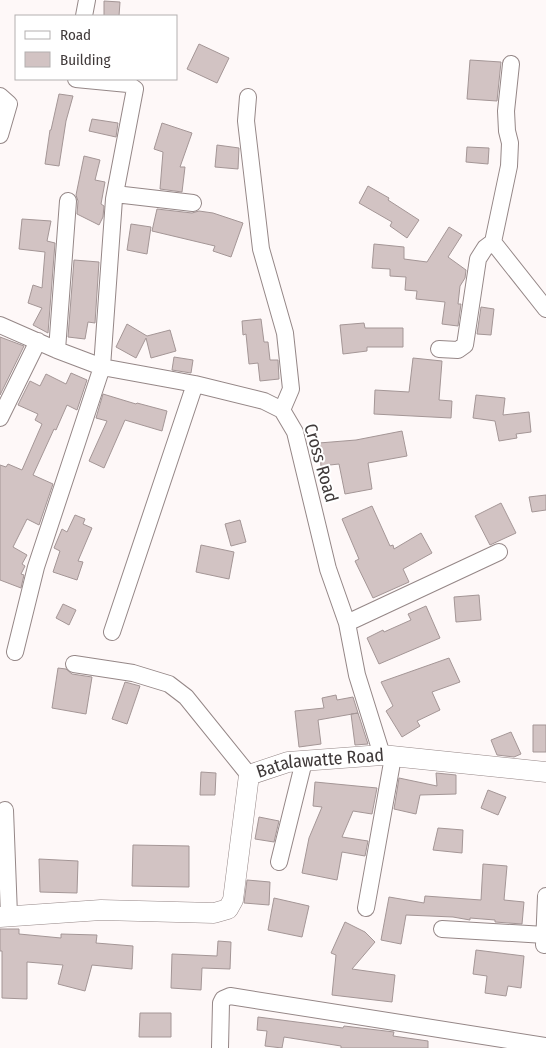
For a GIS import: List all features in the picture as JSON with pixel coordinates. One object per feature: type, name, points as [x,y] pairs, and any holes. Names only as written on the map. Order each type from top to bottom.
[{"type":"street","points":[[84,15],[87,0]]},
{"type":"street","points":[[439,349],[458,350],[465,345],[478,259],[485,248],[493,242],[509,166],[510,143],[506,111],[511,64]]},
{"type":"street","points":[[15,652],[36,567],[102,367],[115,194],[135,89],[128,84],[86,80]]},
{"type":"street","points":[[0,96],[9,104],[0,135]]},
{"type":"street","points":[[248,97],[246,121],[262,249],[285,333],[291,389],[282,410]]},
{"type":"street","points":[[115,194],[193,203]]},
{"type":"street","points":[[57,350],[68,201]]},
{"type":"street","points":[[493,242],[546,309]]},
{"type":"street","name":"Cross Road","points":[[0,325],[102,367],[195,384],[264,401],[282,410],[295,432],[328,569],[347,623],[357,675],[388,756]]},
{"type":"street","points":[[0,418],[38,341]]},
{"type":"street","points":[[112,632],[195,384]]},
{"type":"street","points":[[347,623],[499,552]]},
{"type":"street","points":[[74,664],[133,673],[169,684],[186,697],[249,775]]},
{"type":"street","points":[[366,908],[388,756]]},
{"type":"street","name":"Batalawatte Road","points":[[4,916],[101,910],[214,913],[228,909],[233,900],[249,775],[288,762],[388,756],[546,772]]},
{"type":"street","points":[[279,862],[304,761]]},
{"type":"street","points":[[4,916],[5,810]]},
{"type":"street","points":[[442,929],[544,940],[546,896]]},
{"type":"street","points":[[220,1048],[221,1003],[223,999],[230,996],[546,1046]]},
{"type":"building","points":[[104,1],[120,2],[119,15],[104,15]]},
{"type":"building","points":[[199,44],[229,58],[217,83],[187,69]]},
{"type":"building","points":[[470,60],[501,62],[497,101],[467,99]]},
{"type":"building","points":[[59,94],[73,96],[66,121],[59,166],[45,164],[50,130]]},
{"type":"building","points":[[92,119],[118,123],[116,137],[89,131]]},
{"type":"building","points":[[162,123],[192,133],[180,167],[185,167],[182,192],[160,189],[163,152],[154,149]]},
{"type":"building","points":[[217,145],[239,148],[238,169],[215,167]]},
{"type":"building","points":[[467,147],[489,148],[488,164],[466,162]]},
{"type":"building","points":[[84,156],[100,160],[95,180],[105,182],[101,204],[104,206],[103,217],[99,225],[77,214],[78,201],[76,195]]},
{"type":"building","points":[[368,186],[389,198],[388,200],[419,220],[407,238],[390,226],[392,222],[359,203]]},
{"type":"building","points":[[157,209],[213,213],[243,223],[231,257],[213,251],[215,246],[152,231]]},
{"type":"building","points":[[22,219],[51,221],[47,241],[55,243],[48,333],[33,325],[42,308],[28,303],[33,285],[42,288],[45,252],[19,249]]},
{"type":"building","points":[[131,224],[151,227],[147,254],[127,250]]},
{"type":"building","points":[[449,227],[462,235],[448,257],[466,270],[465,278],[460,286],[458,304],[461,304],[458,326],[442,324],[445,302],[416,299],[417,291],[405,290],[406,277],[390,276],[390,269],[372,268],[374,244],[404,247],[404,259],[427,262]]},
{"type":"building","points":[[74,260],[99,262],[95,323],[88,322],[85,339],[68,337]]},
{"type":"building","points":[[481,307],[494,309],[491,335],[477,334]]},
{"type":"building","points":[[261,319],[264,342],[268,342],[270,360],[278,360],[279,379],[260,381],[258,363],[249,364],[246,334],[243,335],[242,321]]},
{"type":"building","points":[[364,323],[365,328],[403,328],[403,347],[367,347],[367,351],[343,354],[340,325]]},
{"type":"building","points":[[127,324],[147,336],[170,330],[176,351],[151,358],[146,338],[136,358],[116,347]]},
{"type":"building","points":[[0,337],[24,346],[0,395]]},
{"type":"building","points":[[174,357],[193,360],[191,373],[172,370]]},
{"type":"building","points":[[413,358],[442,361],[439,400],[452,401],[451,418],[374,414],[375,390],[409,392]]},
{"type":"building","points":[[71,373],[87,380],[77,410],[67,405],[33,475],[53,484],[39,525],[27,519],[13,547],[27,555],[22,564],[25,566],[21,574],[24,575],[21,588],[0,580],[0,465],[6,467],[8,464],[22,470],[42,424],[35,420],[38,414],[18,405],[30,381],[40,386],[46,374],[66,384]]},
{"type":"building","points":[[103,394],[167,411],[162,431],[125,420],[104,468],[89,461],[107,421],[96,418]]},
{"type":"building","points":[[476,395],[505,398],[503,415],[529,412],[531,432],[516,434],[517,438],[499,441],[495,421],[473,418]]},
{"type":"building","points":[[402,431],[407,456],[368,463],[372,489],[345,494],[339,464],[321,466],[319,443],[356,440]]},
{"type":"building","points":[[546,495],[546,510],[532,512],[529,497]]},
{"type":"building","points":[[501,503],[516,533],[490,545],[475,516]]},
{"type":"building","points":[[372,506],[390,546],[393,545],[394,549],[421,533],[432,553],[403,569],[409,582],[373,598],[355,561],[359,559],[342,519]]},
{"type":"building","points":[[75,515],[85,519],[83,524],[92,528],[78,561],[83,562],[77,580],[53,572],[60,551],[54,548],[62,529],[67,532]]},
{"type":"building","points":[[240,520],[246,542],[231,546],[225,524]]},
{"type":"building","points":[[201,545],[234,552],[229,579],[196,572]]},
{"type":"building","points":[[479,595],[481,620],[456,622],[454,597]]},
{"type":"building","points":[[63,604],[76,610],[69,625],[56,618]]},
{"type":"building","points":[[426,606],[440,638],[379,664],[367,638],[411,620],[408,614]]},
{"type":"building","points":[[449,658],[460,682],[432,692],[440,710],[417,721],[420,726],[402,737],[386,711],[393,706],[381,682]]},
{"type":"building","points":[[58,668],[66,669],[72,674],[92,677],[86,714],[52,708]]},
{"type":"building","points":[[125,682],[140,686],[127,724],[112,719]]},
{"type":"building","points":[[336,695],[337,700],[353,697],[358,713],[318,720],[321,744],[299,747],[295,711],[324,708],[322,698]]},
{"type":"building","points":[[358,713],[368,744],[355,745],[351,714]]},
{"type":"building","points":[[533,725],[546,725],[546,752],[533,752]]},
{"type":"building","points":[[511,732],[521,754],[514,757],[497,755],[491,740]]},
{"type":"building","points":[[201,772],[216,773],[215,795],[200,795]]},
{"type":"building","points":[[436,773],[456,775],[456,794],[420,795],[416,814],[394,809],[399,778],[437,786]]},
{"type":"building","points":[[315,782],[377,788],[372,814],[353,811],[342,837],[368,841],[365,856],[342,852],[337,880],[302,873],[309,838],[322,807],[313,806]]},
{"type":"building","points":[[488,790],[506,797],[498,815],[481,808]]},
{"type":"building","points":[[259,817],[279,821],[274,842],[255,839]]},
{"type":"building","points":[[438,828],[463,830],[462,853],[433,850]]},
{"type":"building","points":[[133,845],[189,846],[189,887],[132,886]]},
{"type":"building","points":[[39,859],[78,861],[77,893],[40,892]]},
{"type":"building","points":[[483,864],[507,866],[504,900],[524,902],[522,924],[470,918],[470,920],[453,917],[406,915],[401,944],[381,940],[389,897],[424,903],[425,896],[481,900]]},
{"type":"building","points":[[247,880],[270,882],[269,905],[244,903]]},
{"type":"building","points":[[274,898],[309,906],[302,937],[268,930]]},
{"type":"building","points":[[345,922],[365,932],[375,942],[352,969],[395,975],[392,1002],[332,995],[336,955],[331,953]]},
{"type":"building","points":[[0,929],[19,929],[19,934],[61,938],[61,934],[97,935],[96,943],[133,946],[132,969],[92,965],[85,991],[58,984],[63,965],[27,962],[27,999],[2,998]]},
{"type":"building","points":[[218,941],[231,942],[230,969],[202,968],[201,990],[171,988],[172,954],[217,956]]},
{"type":"building","points":[[476,950],[524,956],[521,988],[508,986],[506,996],[485,993],[487,976],[473,974]]},
{"type":"building","points":[[140,1013],[171,1013],[171,1037],[139,1037]]},
{"type":"building","points":[[258,1017],[343,1028],[344,1026],[394,1032],[393,1036],[428,1041],[428,1048],[341,1048],[341,1046],[284,1037],[282,1048],[265,1046],[267,1031],[257,1030]]}]
